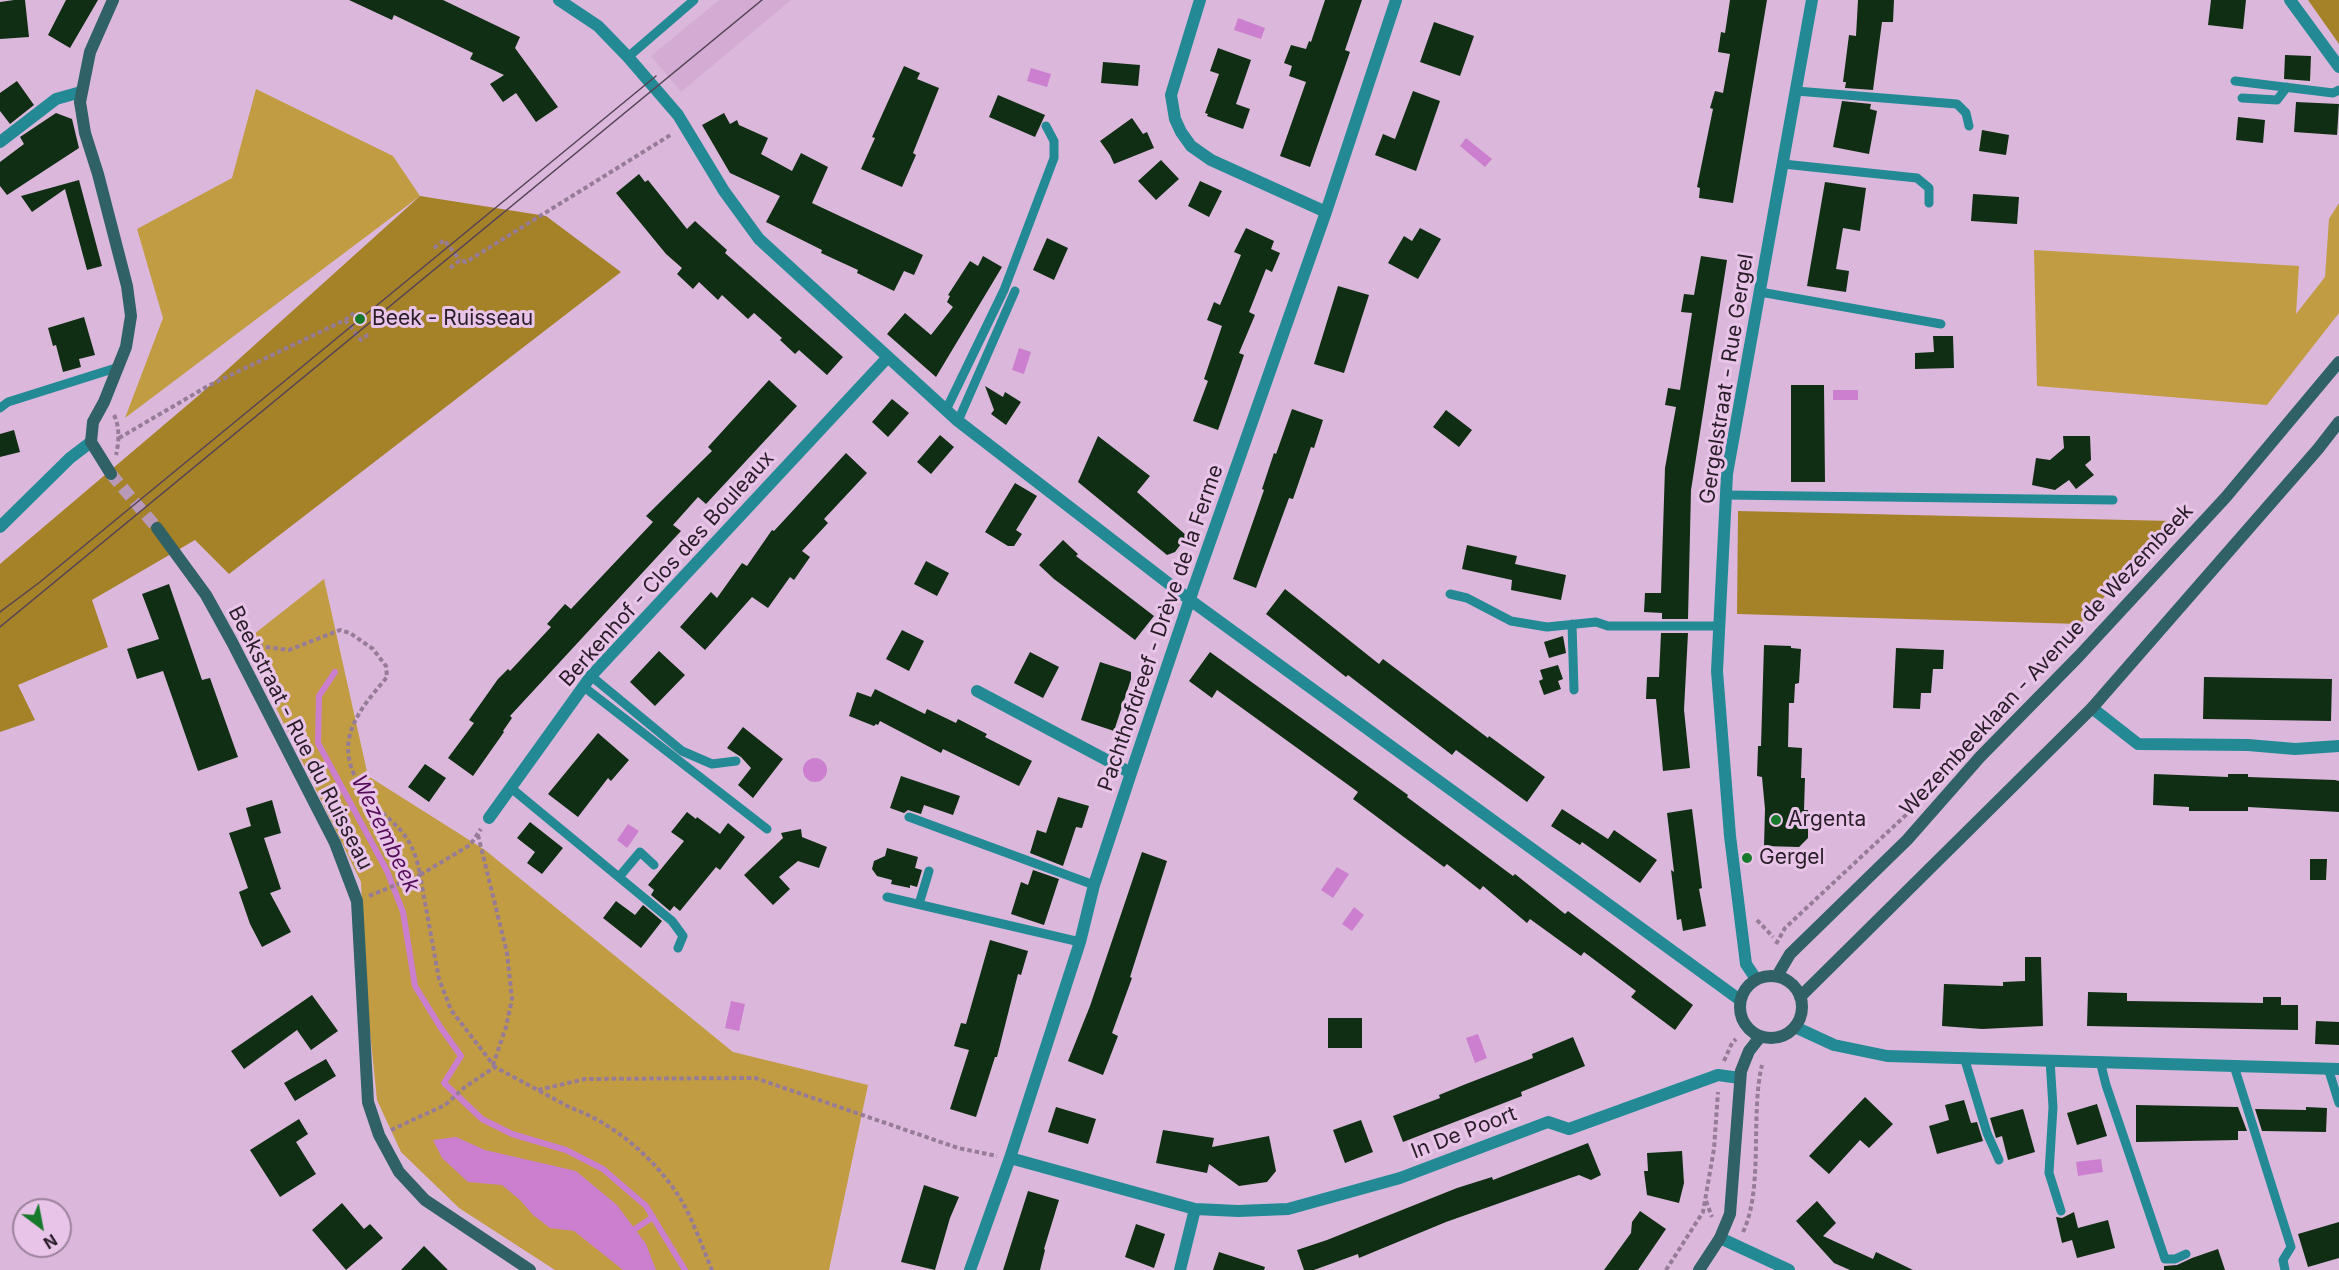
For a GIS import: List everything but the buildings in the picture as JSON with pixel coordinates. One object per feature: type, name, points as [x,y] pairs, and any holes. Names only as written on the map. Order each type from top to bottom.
[{"type":"main road","points":[[110,471],[91,442],[93,422],[119,367],[129,331],[130,316],[127,286],[81,117],[81,92],[90,52],[113,0]]},
{"type":"main road","name":"Wezembeeklaan - Avenue de Wezembeek","points":[[1777,976],[1790,954],[1907,840],[1980,757],[2079,656],[2226,497],[2339,362]]},
{"type":"main road","points":[[1800,997],[2092,708],[2339,422]]},
{"type":"main road","name":"Beekstraat - Rue du Ruisseau","points":[[157,528],[206,595],[232,642],[335,843],[354,889],[357,901],[368,1102],[380,1135],[399,1172],[425,1200],[530,1270]]},
{"type":"main road","points":[[1777,976],[1787,980],[1795,987],[1802,1007],[1800,1018],[1795,1027],[1786,1034],[1776,1038],[1760,1037],[1742,1021],[1739,1011],[1740,1000],[1745,988],[1756,979],[1777,976]]},
{"type":"main road","points":[[1700,1270],[1720,1238],[1730,1215],[1740,1078],[1749,1051],[1760,1037]]},
{"type":"street","points":[[559,0],[598,26],[678,115],[724,191],[759,239],[958,421],[1190,600],[1740,1000]]},
{"type":"street","points":[[1200,0],[1171,95],[1174,119],[1181,132],[1191,146],[1211,160],[1326,212]]},
{"type":"street","name":"Pachthofdreef - Drève de la Ferme","points":[[970,1270],[1010,1158],[1080,942],[1094,885],[1131,773],[1326,212],[1396,0]]},
{"type":"street","name":"Gergelstraat - Rue Gergel","points":[[1756,979],[1746,964],[1730,836],[1717,671],[1727,474],[1812,0]]},
{"type":"street","points":[[2290,0],[2339,67]]},
{"type":"street","points":[[0,142],[56,99],[81,92]]},
{"type":"street","name":"Berkenhof - Clos des Bouleaux","points":[[489,818],[587,681],[888,357]]},
{"type":"street","points":[[0,527],[70,458],[91,442]]},
{"type":"street","points":[[977,691],[1131,773]]},
{"type":"street","points":[[2092,708],[2138,744],[2248,745],[2295,749],[2339,746]]},
{"type":"street","points":[[1795,1027],[1834,1045],[1887,1056],[2333,1069]]},
{"type":"street","name":"In De Poort","points":[[1010,1158],[1195,1209],[1238,1211],[1288,1209],[1400,1178],[1548,1122],[1569,1129],[1718,1075],[1740,1078]]},
{"type":"street","points":[[1180,1270],[1195,1209]]},
{"type":"street","points":[[1720,1238],[1789,1270]]},
{"type":"lane","points":[[628,57],[694,0]]},
{"type":"lane","points":[[2235,81],[2333,93],[2339,90]]},
{"type":"lane","points":[[2242,98],[2277,100],[2287,87]]},
{"type":"lane","points":[[1796,91],[1957,104],[1966,112],[1969,126]]},
{"type":"lane","points":[[946,410],[1004,290],[1054,158],[1054,141],[1046,126]]},
{"type":"lane","points":[[1783,164],[1917,178],[1929,188],[1929,204]]},
{"type":"lane","points":[[958,421],[1016,291]]},
{"type":"lane","points":[[1760,292],[1941,324]]},
{"type":"lane","points":[[0,408],[8,402],[119,367]]},
{"type":"lane","points":[[1726,495],[2113,500]]},
{"type":"lane","points":[[1450,594],[1467,598],[1511,621],[1547,627],[1596,622],[1608,626],[1719,626]]},
{"type":"lane","points":[[1572,624],[1574,690]]},
{"type":"lane","points":[[587,681],[682,751],[712,764],[736,761]]},
{"type":"lane","points":[[587,681],[767,829]]},
{"type":"lane","points":[[512,788],[672,921],[683,936],[678,948]]},
{"type":"lane","points":[[909,817],[1094,885]]},
{"type":"lane","points":[[620,877],[640,852],[654,865]]},
{"type":"lane","points":[[919,904],[929,871]]},
{"type":"lane","points":[[887,897],[1080,942]]},
{"type":"lane","points":[[1964,1058],[1987,1133],[1999,1160]]},
{"type":"lane","points":[[2050,1060],[2053,1107],[2049,1173],[2061,1211]]},
{"type":"lane","points":[[2100,1061],[2165,1259],[2175,1259],[2186,1254]]},
{"type":"lane","points":[[2234,1066],[2291,1247],[2283,1260],[2285,1270]]},
{"type":"lane","points":[[2333,1069],[2339,1103]]},
{"type":"path","points":[[434,249],[444,240],[460,260],[466,262],[685,126]]},
{"type":"path","points":[[450,268],[460,260]]},
{"type":"path","points":[[119,438],[208,386],[345,320],[354,313]]},
{"type":"path","points":[[345,320],[361,340],[370,333]]},
{"type":"path","points":[[104,402],[117,422],[119,438],[117,453],[110,471]]},
{"type":"path","points":[[232,642],[289,650],[340,630],[350,633],[373,650],[386,666],[387,677],[362,707],[346,744],[350,765],[361,791],[395,822],[411,844],[417,857],[439,979],[452,1010],[494,1066],[613,1130],[663,1173],[681,1200],[712,1270]]},
{"type":"path","points":[[1774,948],[1785,927],[1913,809]]},
{"type":"path","points":[[382,891],[420,874],[470,846],[489,818]]},
{"type":"path","points":[[380,1135],[445,1105],[494,1066],[512,999],[507,953],[478,834]]},
{"type":"path","points":[[1666,1270],[1703,1212],[1714,1149],[1718,1075],[1732,1043],[1749,1029]]},
{"type":"path","points":[[538,1090],[585,1079],[755,1078],[958,1148],[1010,1158]]},
{"type":"shaded area","points":[[719,0],[791,0],[681,92],[651,56]]},
{"type":"shaded area","points":[[2308,0],[2339,0],[2339,44]]},
{"type":"shaded area","points":[[1238,18],[1265,28],[1261,39],[1234,30]]},
{"type":"shaded area","points":[[1031,68],[1051,74],[1047,87],[1027,81]]},
{"type":"shaded area","points":[[256,89],[393,156],[420,196],[125,418],[163,318],[137,229],[232,178]]},
{"type":"shaded area","points":[[1466,138],[1492,159],[1485,167],[1460,146]]},
{"type":"shaded area","points":[[420,196],[546,216],[621,272],[229,574],[195,540],[92,600],[108,647],[18,685],[35,720],[0,732],[0,564],[198,396]]},
{"type":"shaded area","points":[[2339,203],[2339,313],[2267,405],[2037,386],[2034,250],[2299,266],[2296,314],[2325,277],[2329,219]]},
{"type":"shaded area","points":[[1019,348],[1031,352],[1024,374],[1012,370]]},
{"type":"shaded area","points":[[1833,390],[1858,390],[1858,400],[1833,400]]},
{"type":"shaded area","points":[[1738,511],[2172,521],[2080,624],[1737,614]]},
{"type":"shaded area","points":[[324,579],[368,776],[485,850],[733,1052],[868,1085],[829,1270],[555,1270],[459,1208],[401,1152],[377,1100],[366,993],[361,882],[244,642]]},
{"type":"shaded area","points":[[815,758],[820,759],[826,765],[826,775],[820,781],[815,782],[810,781],[804,775],[803,770],[804,765],[810,759]]},
{"type":"shaded area","points":[[628,824],[639,831],[627,848],[617,840]]},
{"type":"shaded area","points":[[1337,867],[1349,874],[1333,898],[1321,890]]},
{"type":"shaded area","points":[[1354,907],[1364,915],[1352,931],[1342,924]]},
{"type":"shaded area","points":[[731,1001],[745,1004],[739,1031],[725,1028]]},
{"type":"shaded area","points":[[1478,1034],[1487,1058],[1475,1063],[1466,1038]]},
{"type":"shaded area","points":[[456,1137],[485,1150],[576,1171],[617,1205],[646,1244],[656,1270],[623,1270],[574,1231],[550,1228],[502,1185],[468,1182],[442,1158],[433,1140]]},
{"type":"shaded area","points":[[2101,1159],[2103,1172],[2078,1176],[2076,1162]]},
{"type":"waterway","name":"Wezembeek","points":[[335,672],[319,696],[318,743],[387,871],[403,912],[415,986],[461,1056],[444,1083],[482,1119],[512,1134],[566,1150],[603,1169],[646,1206],[685,1270]]},
{"type":"waterway","points":[[635,1229],[653,1217]]},
{"type":"tunnel","points":[[111,474],[157,528]]},
{"type":"tram line","points":[[0,627],[762,0]]},
{"type":"tram line","points":[[0,612],[40,582],[656,76]]},
{"type":"place","name":"Beek - Ruisseau","points":[[360,319]]},
{"type":"place","name":"Argenta","points":[[1776,820]]},
{"type":"place","name":"Gergel","points":[[1747,858]]}]
